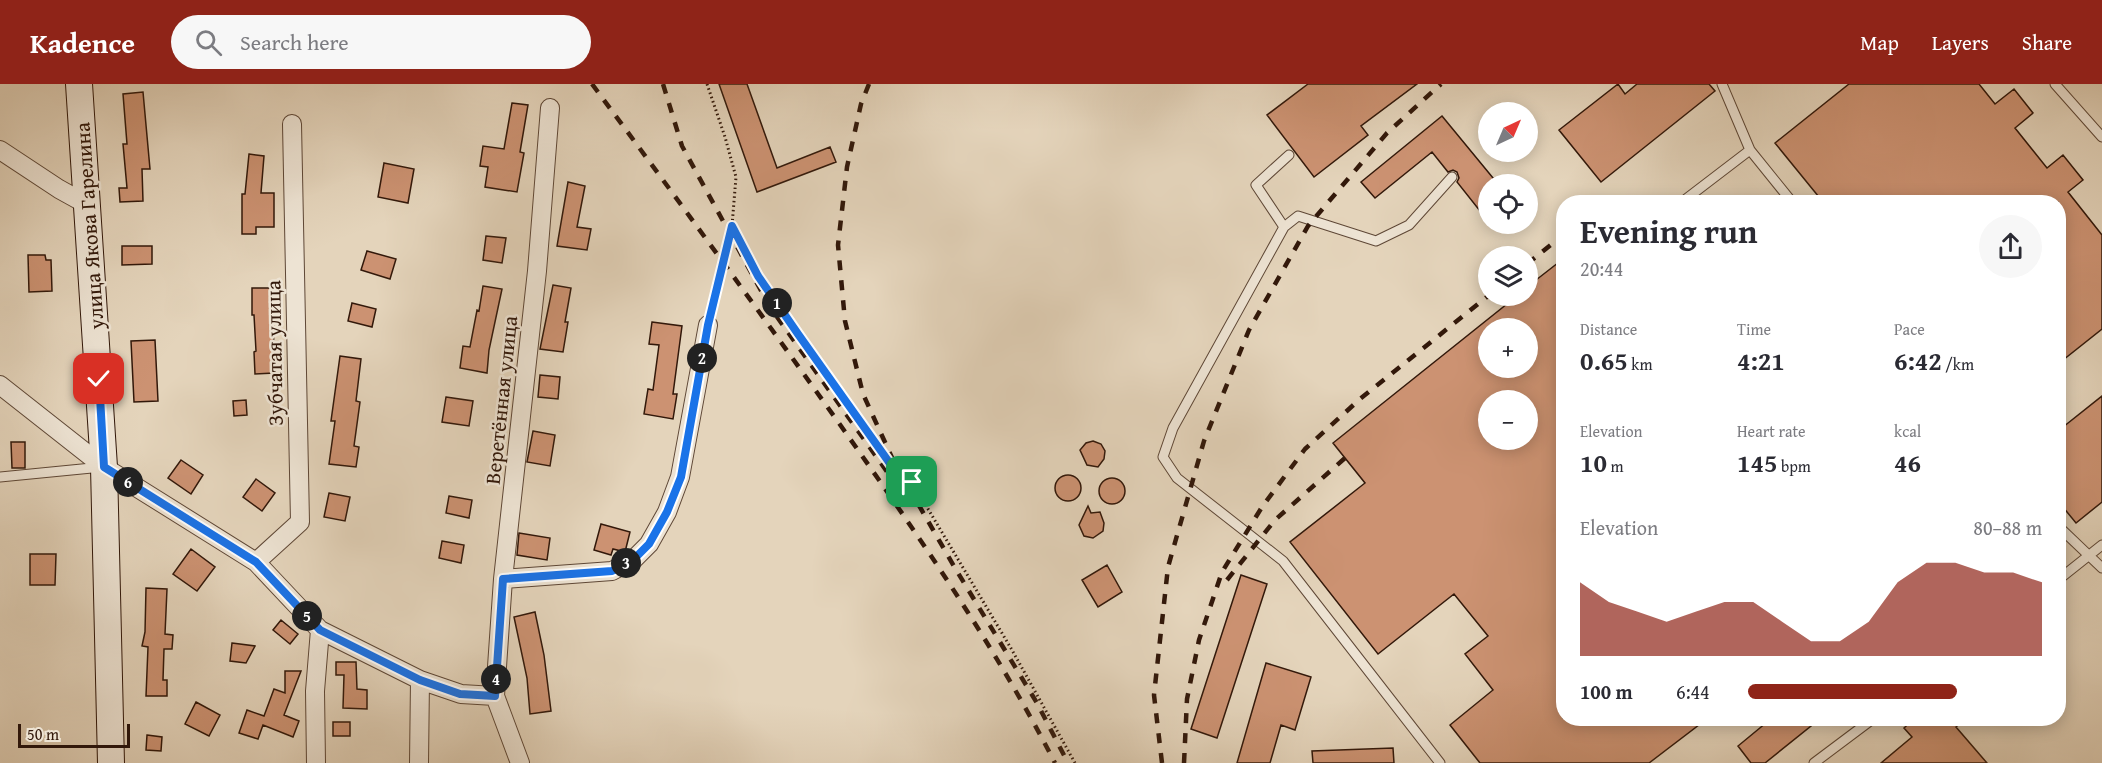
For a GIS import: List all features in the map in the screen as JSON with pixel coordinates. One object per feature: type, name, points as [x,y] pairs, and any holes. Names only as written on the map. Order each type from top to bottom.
[{"type":"main road","name":"улица Якова Гарелина","points":[[79,84],[104,467],[111,763]]},
{"type":"street","name":"Веретённая улица","points":[[495,696],[503,579],[537,271],[550,108]]},
{"type":"street","name":"Зубчатая улица","points":[[256,562],[300,522],[292,124]]},
{"type":"street","points":[[0,150],[59,189],[88,205]]},
{"type":"street","points":[[503,579],[612,571],[633,560],[649,544],[667,512],[681,477],[708,325]]},
{"type":"street","points":[[0,385],[104,467],[256,562],[320,630],[420,680],[460,694],[495,696],[520,763]]},
{"type":"street","points":[[316,763],[315,691],[320,630]]},
{"type":"street","points":[[419,763],[420,680]]},
{"type":"lane","points":[[2055,84],[2102,137]]},
{"type":"lane","points":[[1724,85],[1750,150],[1786,195]]},
{"type":"lane","points":[[1691,195],[1750,150]]},
{"type":"lane","points":[[1284,226],[1256,185],[1289,154]]},
{"type":"lane","points":[[1440,763],[1283,561],[1177,478],[1163,457],[1173,428],[1284,226],[1298,216],[1376,241],[1409,225],[1452,177]]},
{"type":"lane","points":[[0,477],[104,467]]},
{"type":"lane","points":[[2066,534],[2102,567]]},
{"type":"lane","points":[[2066,574],[2102,545]]},
{"type":"lane","points":[[1814,763],[1863,726]]},
{"type":"path","points":[[707,84],[726,137],[736,177],[732,226],[708,325]]},
{"type":"path","points":[[732,226],[758,276],[798,334],[891,465],[912,482],[1012,650],[1075,763]]},
{"type":"building","points":[[719,84],[747,84],[777,168],[830,147],[836,162],[757,192]]},
{"type":"building","points":[[1308,84],[1417,84],[1361,126],[1368,135],[1314,177],[1267,115]]},
{"type":"building","points":[[1618,84],[1625,94],[1637,84],[1709,84],[1715,91],[1601,182],[1559,130]]},
{"type":"building","points":[[1849,84],[1979,84],[1995,104],[2014,89],[2033,113],[2015,128],[2047,168],[2063,155],[2083,180],[2068,192],[2102,235],[2102,329],[2066,358],[2066,195],[1817,195],[1775,143]]},
{"type":"building","points":[[143,92],[150,169],[142,169],[143,201],[120,202],[119,188],[127,188],[123,144],[127,144],[123,94]]},
{"type":"building","points":[[512,103],[528,105],[520,152],[524,153],[517,192],[485,187],[488,167],[480,166],[483,146],[504,149]]},
{"type":"building","points":[[1442,116],[1490,174],[1478,174],[1478,208],[1457,182],[1459,178],[1457,172],[1453,170],[1448,172],[1432,152],[1375,198],[1361,182]]},
{"type":"building","points":[[249,154],[264,156],[261,193],[274,193],[274,227],[256,227],[256,234],[242,234],[242,194],[245,194]]},
{"type":"building","points":[[384,163],[414,169],[408,203],[378,197]]},
{"type":"building","points":[[568,182],[585,186],[577,227],[591,229],[587,250],[557,246]]},
{"type":"building","points":[[486,236],[506,238],[502,263],[483,260]]},
{"type":"building","points":[[122,246],[152,246],[152,264],[122,265]]},
{"type":"building","points":[[367,251],[396,259],[390,279],[361,270]]},
{"type":"building","points":[[28,255],[45,255],[46,260],[51,260],[52,291],[29,292]]},
{"type":"building","points":[[1556,264],[1556,726],[1698,726],[1649,763],[1480,763],[1450,725],[1493,690],[1465,654],[1488,636],[1454,594],[1378,654],[1290,542],[1365,483],[1333,443],[1478,327],[1478,378],[1538,378],[1538,318],[1489,318],[1504,306],[1538,306],[1538,278]]},
{"type":"building","points":[[553,285],[571,288],[563,352],[540,349]]},
{"type":"building","points":[[483,286],[502,289],[489,350],[487,373],[460,368],[463,346],[470,347]]},
{"type":"building","points":[[252,288],[273,288],[274,373],[255,374],[254,352],[256,351]]},
{"type":"building","points":[[352,303],[376,309],[372,327],[348,321]]},
{"type":"building","points":[[652,322],[682,326],[673,394],[677,394],[673,419],[644,414],[648,389],[653,390],[659,345],[649,344]]},
{"type":"building","points":[[155,340],[158,401],[134,402],[131,341]]},
{"type":"building","points":[[340,356],[361,359],[356,401],[360,402],[354,446],[359,447],[356,467],[329,464],[335,421],[331,421]]},
{"type":"building","points":[[540,375],[560,377],[558,399],[538,397]]},
{"type":"building","points":[[2102,396],[2102,502],[2076,523],[2066,511],[2066,425]]},
{"type":"building","points":[[446,397],[473,401],[469,426],[442,422]]},
{"type":"building","points":[[246,400],[247,415],[234,416],[233,401]]},
{"type":"building","points":[[533,431],[555,435],[550,466],[527,462]]},
{"type":"building","points":[[1093,441],[1101,444],[1105,451],[1104,459],[1098,467],[1087,465],[1080,450],[1086,443]]},
{"type":"building","points":[[11,442],[25,442],[25,468],[12,468]]},
{"type":"building","points":[[181,460],[203,475],[191,494],[168,478]]},
{"type":"building","points":[[1068,475],[1077,479],[1081,488],[1077,497],[1068,501],[1059,497],[1055,488],[1059,479]]},
{"type":"building","points":[[1112,478],[1121,482],[1125,491],[1121,500],[1112,504],[1103,500],[1099,491],[1103,482]]},
{"type":"building","points":[[256,479],[275,493],[262,511],[243,497]]},
{"type":"building","points":[[329,493],[350,497],[345,521],[324,517]]},
{"type":"building","points":[[449,496],[472,500],[469,518],[446,513]]},
{"type":"building","points":[[1088,506],[1091,513],[1100,512],[1104,523],[1103,531],[1093,538],[1084,536],[1079,525]]},
{"type":"building","points":[[601,524],[630,532],[625,552],[613,549],[611,555],[594,550]]},
{"type":"building","points":[[519,533],[550,538],[547,560],[517,555]]},
{"type":"building","points":[[442,541],[464,545],[461,563],[439,558]]},
{"type":"building","points":[[191,549],[215,567],[197,591],[173,574]]},
{"type":"building","points":[[30,554],[56,554],[55,585],[30,585]]},
{"type":"building","points":[[1107,565],[1122,592],[1098,607],[1082,580]]},
{"type":"building","points":[[1241,575],[1267,584],[1217,738],[1191,729]]},
{"type":"building","points":[[146,588],[167,589],[165,634],[173,635],[172,649],[164,649],[163,680],[167,680],[167,696],[146,696],[148,647],[142,646],[145,632]]},
{"type":"building","points":[[535,612],[544,655],[551,711],[530,714],[527,678],[514,617]]},
{"type":"building","points":[[281,620],[298,634],[290,644],[273,630]]},
{"type":"building","points":[[232,643],[255,646],[246,663],[230,661]]},
{"type":"building","points":[[336,662],[356,662],[357,689],[367,690],[367,709],[343,708],[344,675],[336,675]]},
{"type":"building","points":[[1266,663],[1311,677],[1295,730],[1281,725],[1270,763],[1237,763]]},
{"type":"building","points":[[285,671],[301,671],[284,715],[299,721],[293,737],[263,725],[258,739],[239,733],[247,710],[264,716],[274,689],[285,693]]},
{"type":"building","points":[[196,702],[220,715],[209,736],[185,724]]},
{"type":"building","points":[[333,722],[350,722],[350,736],[333,736]]},
{"type":"building","points":[[1762,726],[1811,726],[1765,763],[1751,763],[1738,746]]},
{"type":"building","points":[[1906,726],[1957,726],[1987,763],[1881,763],[1912,737],[1904,728]]},
{"type":"building","points":[[147,735],[162,737],[161,751],[146,750]]},
{"type":"building","points":[[1393,748],[1394,763],[1313,763],[1312,751]]},
{"type":"railway","points":[[592,84],[748,297],[898,508],[1007,675],[1055,763]]},
{"type":"railway","points":[[663,84],[682,146],[770,307],[910,504]]},
{"type":"railway","points":[[869,84],[861,104],[847,167],[838,245],[845,321],[863,394],[894,462],[1037,703],[1068,763]]},
{"type":"railway","points":[[1162,763],[1154,695],[1168,567],[1204,441],[1249,330],[1308,226],[1387,133],[1441,84]]},
{"type":"railway","points":[[1538,255],[1556,241]]},
{"type":"railway","points":[[1184,763],[1187,699],[1199,640],[1222,572],[1262,507],[1305,449],[1360,399],[1478,304]]},
{"type":"railway","points":[[1227,580],[1275,520],[1345,458]]},
{"type":"route","points":[[99,379],[104,467],[256,562],[320,630],[420,680],[460,694],[495,696],[503,579],[612,571],[633,560],[649,544],[667,512],[681,477],[708,325],[732,226],[758,276],[798,334],[891,465],[912,482]]}]
